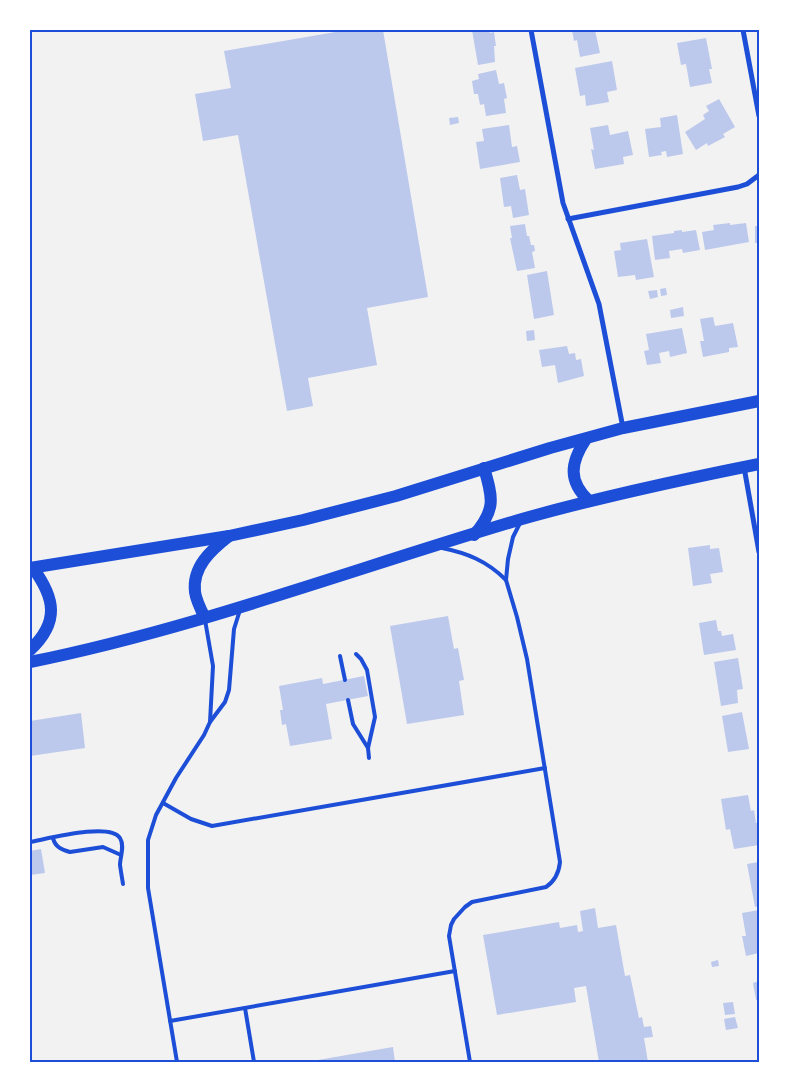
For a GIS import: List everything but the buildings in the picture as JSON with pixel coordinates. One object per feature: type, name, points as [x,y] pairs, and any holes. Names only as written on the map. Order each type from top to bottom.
[{"type":"main road","points":[[30,650],[44,633],[52,606],[44,583],[32,568],[228,536],[358,506],[623,428],[759,401]]},
{"type":"main road","points":[[586,439],[577,452],[573,475],[580,492],[590,501]]},
{"type":"main road","points":[[30,662],[106,645],[205,618],[522,520],[590,501],[675,480],[759,464]]},
{"type":"main road","points":[[474,535],[485,524],[492,503],[492,493],[484,468]]},
{"type":"main road","points":[[205,618],[195,594],[198,570],[205,558],[228,536]]},
{"type":"street","points":[[531,30],[550,141],[563,203],[599,304],[606,332],[623,428]]},
{"type":"street","points":[[743,30],[759,116]]},
{"type":"street","points":[[568,219],[738,187],[747,184],[759,175]]},
{"type":"street","points":[[744,467],[759,552]]},
{"type":"lane","points":[[470,1062],[450,930],[454,919],[472,902],[546,887],[552,883],[560,867],[560,854],[524,643],[506,580],[513,537],[522,520]]},
{"type":"lane","points":[[435,547],[461,552],[484,561],[506,580]]},
{"type":"lane","points":[[178,1062],[147,880],[148,840],[153,822],[176,778],[204,735],[210,722],[225,702],[234,629],[241,607]]},
{"type":"lane","points":[[205,618],[213,666],[210,722]]},
{"type":"lane","points":[[356,654],[367,670],[375,717],[368,748],[369,758]]},
{"type":"lane","points":[[340,656],[345,680]]},
{"type":"lane","points":[[348,700],[353,724],[368,748]]},
{"type":"lane","points":[[163,803],[191,819],[212,826],[545,768]]},
{"type":"lane","points":[[30,842],[92,831],[109,832],[117,835],[122,844],[120,868],[123,884]]},
{"type":"lane","points":[[53,838],[57,846],[65,851],[70,852],[103,847],[121,855]]},
{"type":"lane","points":[[170,1021],[455,971]]},
{"type":"lane","points":[[245,1008],[254,1062]]}]
